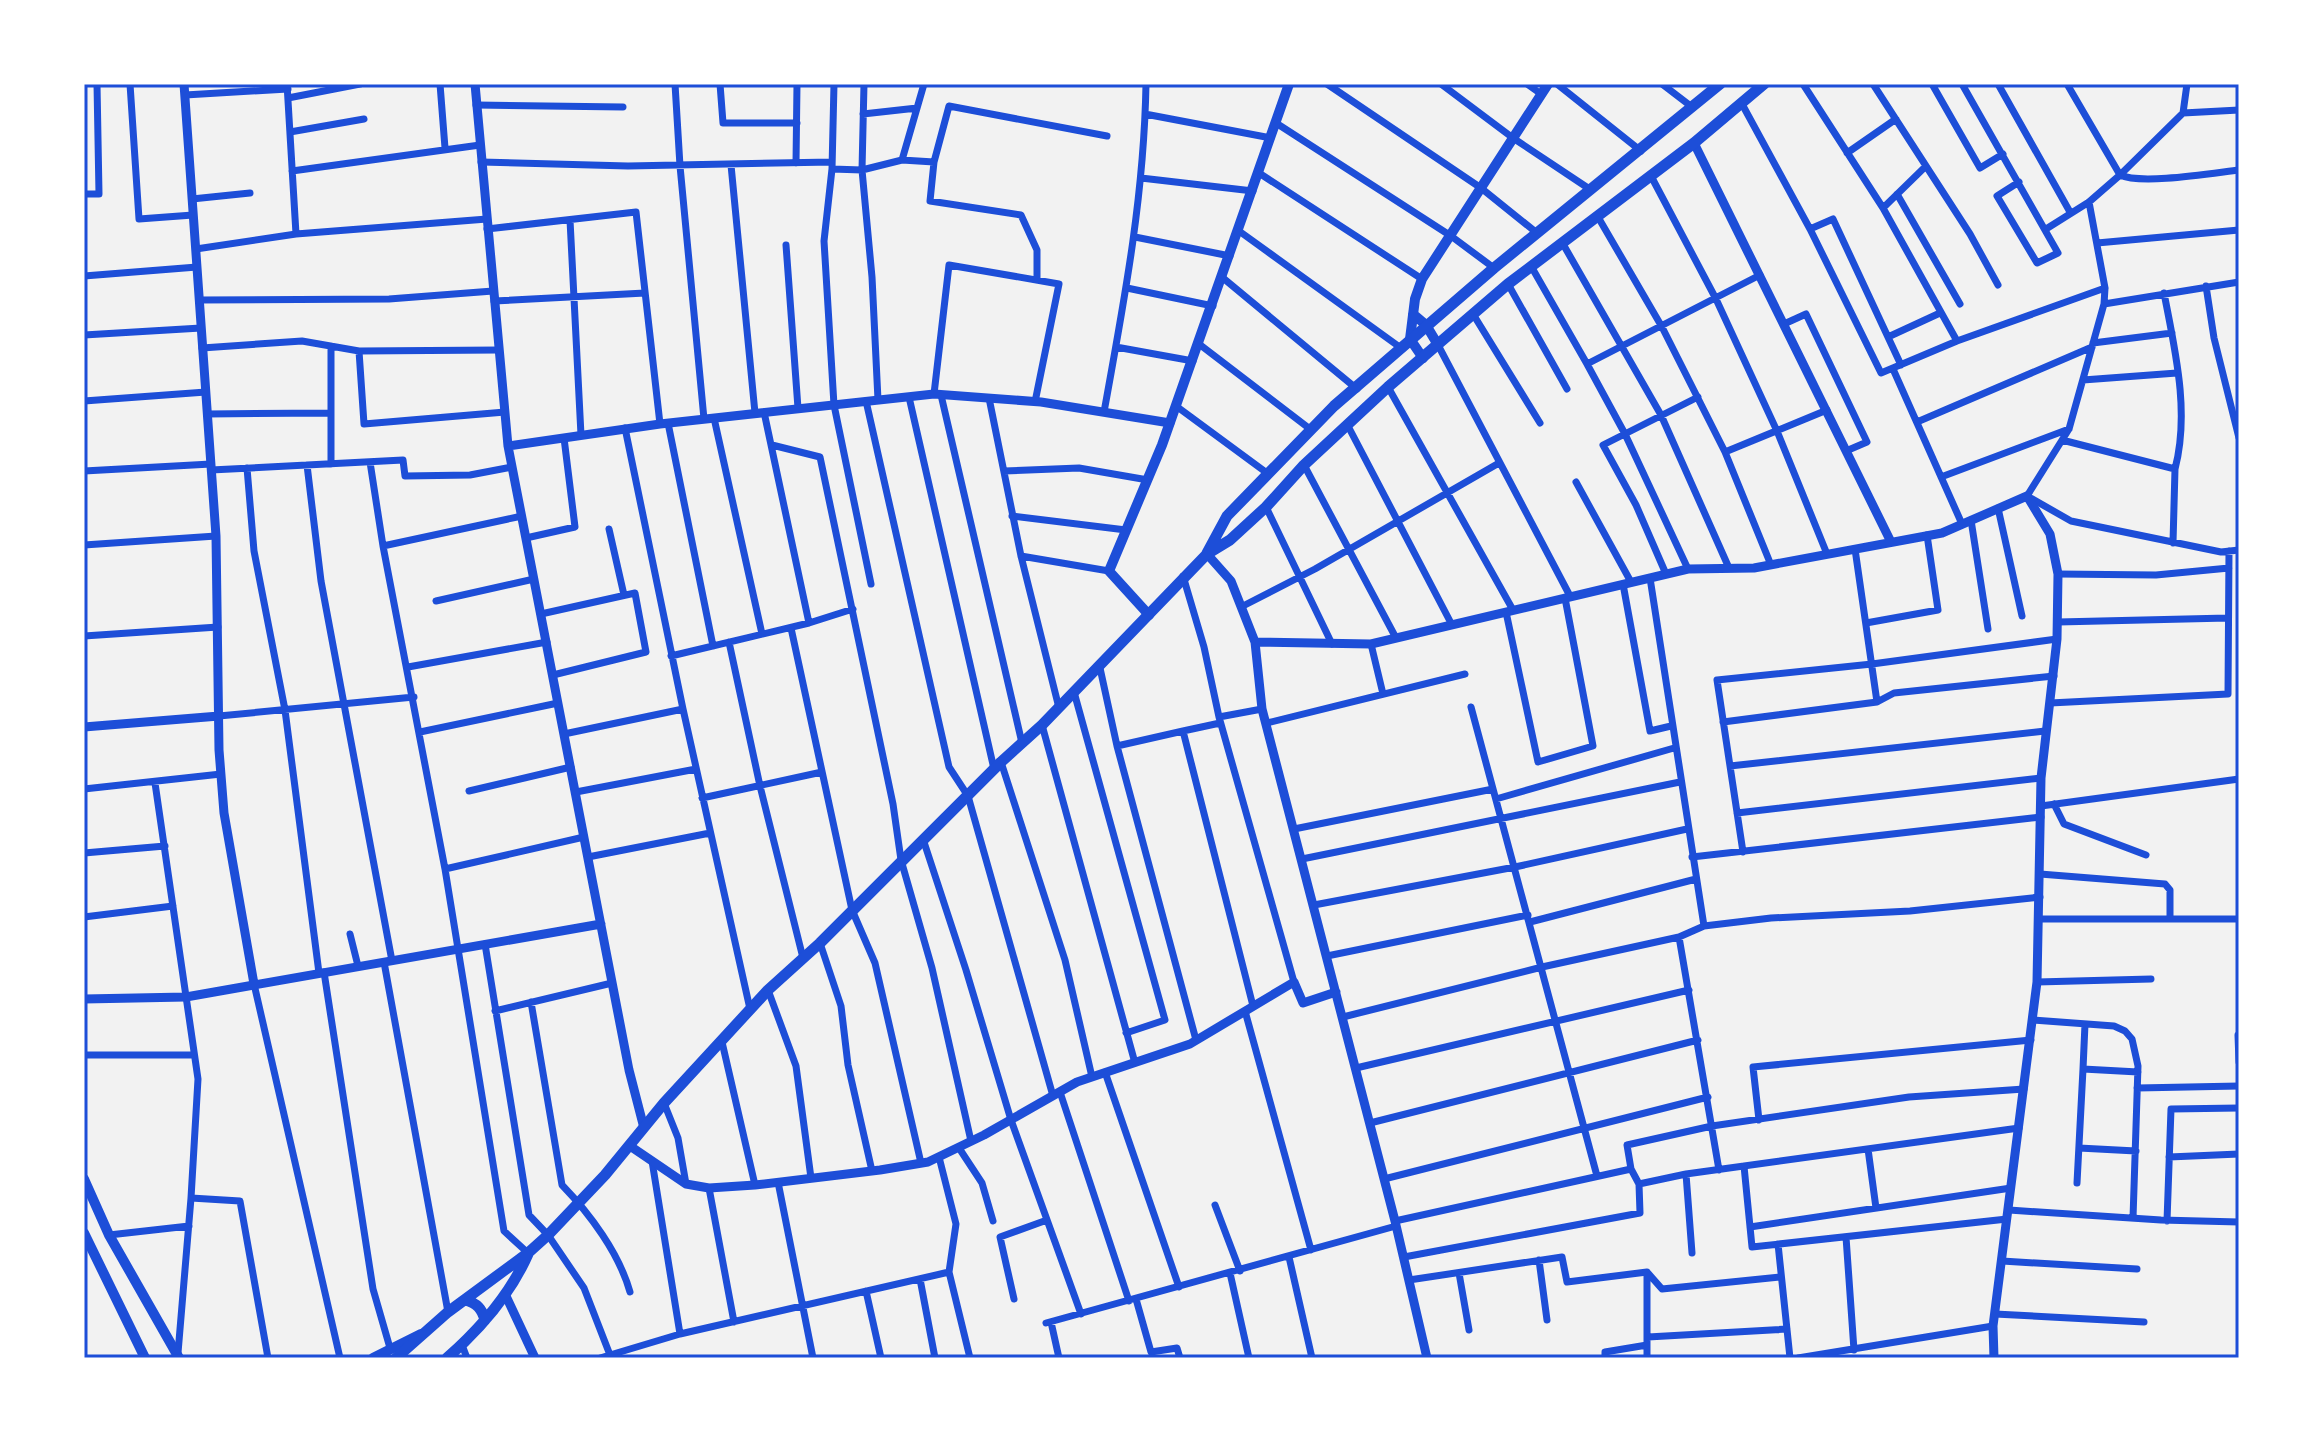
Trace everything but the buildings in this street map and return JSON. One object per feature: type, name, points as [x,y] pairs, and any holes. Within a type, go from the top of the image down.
[{"type":"main road","points":[[1149,615],[1109,571],[1148,480],[1193,361],[1289,84]]},
{"type":"main road","points":[[1423,358],[1410,339],[1415,299],[1422,279],[1548,84]]},
{"type":"main road","points":[[1207,554],[1227,516],[1310,429],[1426,325],[1720,84]]},
{"type":"main road","points":[[373,1358],[393,1353],[423,1333],[548,1235],[768,990],[820,943],[901,860],[1100,668],[1183,576],[1266,507],[1304,465],[1388,387],[1508,284],[1694,143],[1764,84]]},
{"type":"main road","points":[[1413,314],[1426,325],[1438,345]]},
{"type":"main road","points":[[84,1179],[109,1235],[176,1357]]},
{"type":"main road","points":[[84,1233],[145,1358]]},
{"type":"main road","points":[[447,1358],[485,1320],[518,1278],[528,1253]]},
{"type":"main road","points":[[465,1300],[474,1303],[485,1320]]},
{"type":"street","points":[[84,194],[99,194],[97,84]]},
{"type":"street","points":[[130,84],[139,219],[193,215]]},
{"type":"street","points":[[340,1358],[254,984],[224,813],[216,536],[185,90],[288,90],[360,84]]},
{"type":"street","points":[[440,84],[445,148]]},
{"type":"street","points":[[475,84],[508,446],[629,1070],[644,1128]]},
{"type":"street","points":[[675,84],[680,166],[709,418],[762,634]]},
{"type":"street","points":[[720,84],[723,123],[797,123]]},
{"type":"street","points":[[796,163],[797,84]]},
{"type":"street","points":[[834,84],[832,166],[824,241],[834,405],[871,584]]},
{"type":"street","points":[[864,84],[862,170],[872,277],[878,400]]},
{"type":"street","points":[[902,160],[924,84]]},
{"type":"street","points":[[1104,412],[1135,237],[1146,84]]},
{"type":"street","points":[[1327,84],[1481,188],[1537,233]]},
{"type":"street","points":[[1441,84],[1513,138],[1591,190]]},
{"type":"street","points":[[1527,84],[1541,94]]},
{"type":"street","points":[[1557,84],[1641,151]]},
{"type":"street","points":[[1662,84],[1692,107]]},
{"type":"street","points":[[1803,84],[1883,208],[1957,341]]},
{"type":"street","points":[[1873,84],[1970,234],[1998,285]]},
{"type":"street","points":[[1932,84],[1980,168],[2003,154]]},
{"type":"street","points":[[1962,84],[2003,154],[2046,229],[2058,253],[2037,263],[1997,196],[2019,182]]},
{"type":"street","points":[[1998,84],[2070,212]]},
{"type":"street","points":[[2067,84],[2120,175],[2130,179],[2151,179],[2239,170]]},
{"type":"street","points":[[2046,229],[2089,202],[2183,113],[2187,84]]},
{"type":"street","points":[[288,90],[296,234]]},
{"type":"street","points":[[1742,104],[1810,229],[1881,373],[1957,341],[2105,288]]},
{"type":"street","points":[[476,105],[623,107]]},
{"type":"street","points":[[1037,280],[1037,250],[1021,215],[930,201],[934,162],[949,106],[1107,136]]},
{"type":"street","points":[[863,114],[917,108]]},
{"type":"street","points":[[2183,113],[2239,110]]},
{"type":"street","points":[[1145,114],[1271,138]]},
{"type":"street","points":[[290,132],[364,119]]},
{"type":"street","points":[[1847,153],[1896,119]]},
{"type":"street","points":[[1276,123],[1451,236],[1494,268]]},
{"type":"street","points":[[1694,143],[1891,542]]},
{"type":"street","points":[[292,171],[480,145]]},
{"type":"street","points":[[481,162],[680,166],[796,163],[862,170],[902,160],[934,162]]},
{"type":"street","points":[[731,165],[759,413],[772,445],[809,623]]},
{"type":"street","points":[[1883,208],[1926,166]]},
{"type":"street","points":[[1259,173],[1422,279]]},
{"type":"street","points":[[1651,176],[1716,299],[1777,431],[1827,554]]},
{"type":"street","points":[[1141,178],[1253,191]]},
{"type":"street","points":[[192,199],[250,193]]},
{"type":"street","points":[[1897,194],[1960,304]]},
{"type":"street","points":[[1255,642],[1371,644],[1688,569],[1771,565],[1927,535],[1967,522],[2027,496],[2069,429],[2104,304],[2105,288],[2089,202]]},
{"type":"street","points":[[196,249],[296,234],[570,220],[636,212],[664,423],[713,646]]},
{"type":"street","points":[[1598,217],[1662,327],[1698,397],[1725,452],[1771,565]]},
{"type":"street","points":[[1810,229],[1833,219],[1888,337],[1917,422],[1941,477],[1967,522],[1988,629]]},
{"type":"street","points":[[570,220],[581,435]]},
{"type":"street","points":[[2097,243],[2239,230]]},
{"type":"street","points":[[1239,231],[1401,348]]},
{"type":"street","points":[[1135,237],[1230,256]]},
{"type":"street","points":[[1563,244],[1661,415],[1729,568]]},
{"type":"street","points":[[786,245],[798,408]]},
{"type":"street","points":[[1022,743],[937,394],[949,265],[1059,284],[1035,402]]},
{"type":"street","points":[[1531,266],[1625,434],[1688,569]]},
{"type":"street","points":[[84,276],[197,267]]},
{"type":"street","points":[[1587,364],[1760,275]]},
{"type":"street","points":[[1223,278],[1357,389]]},
{"type":"street","points":[[2104,304],[2239,282]]},
{"type":"street","points":[[1508,284],[1567,389]]},
{"type":"street","points":[[2206,286],[2214,338],[2239,438]]},
{"type":"street","points":[[1127,288],[1213,306]]},
{"type":"street","points":[[199,300],[574,297],[645,293]]},
{"type":"street","points":[[2164,293],[2177,373],[2181,444],[2175,469],[2173,543]]},
{"type":"street","points":[[1888,337],[1940,313]]},
{"type":"street","points":[[1473,314],[1540,423]]},
{"type":"street","points":[[1784,324],[1806,314],[1867,442],[1846,451]]},
{"type":"street","points":[[84,335],[201,328]]},
{"type":"street","points":[[1917,422],[2093,345],[2172,333]]},
{"type":"street","points":[[202,348],[302,341],[359,351],[499,350]]},
{"type":"street","points":[[1199,344],[1310,429]]},
{"type":"street","points":[[1388,387],[1448,492],[1509,611],[1538,762],[1593,746],[1567,597],[1438,345]]},
{"type":"street","points":[[331,346],[331,464]]},
{"type":"street","points":[[1116,347],[1193,361]]},
{"type":"street","points":[[359,351],[364,424],[505,412]]},
{"type":"street","points":[[2083,380],[2177,373]]},
{"type":"street","points":[[84,401],[206,392]]},
{"type":"street","points":[[508,446],[664,423],[937,394],[1035,402],[1170,423]]},
{"type":"street","points":[[909,397],[998,766],[1065,960],[1092,1077]]},
{"type":"street","points":[[1666,574],[1636,505],[1603,445],[1698,397]]},
{"type":"street","points":[[989,398],[1021,556],[1059,708]]},
{"type":"street","points":[[866,401],[949,767],[968,796],[1057,1094],[1151,1352],[1177,1348],[1180,1358]]},
{"type":"street","points":[[1176,406],[1267,473]]},
{"type":"street","points":[[1725,452],[1827,410]]},
{"type":"street","points":[[207,414],[331,413]]},
{"type":"street","points":[[1348,426],[1452,625]]},
{"type":"street","points":[[625,428],[671,656],[750,1009]]},
{"type":"street","points":[[1941,477],[2069,429]]},
{"type":"street","points":[[526,538],[575,527],[564,438]]},
{"type":"street","points":[[2062,440],[2175,469]]},
{"type":"street","points":[[772,445],[820,457],[893,804],[901,860],[932,968],[971,1141]]},
{"type":"street","points":[[84,471],[247,468],[403,460],[405,476],[470,475],[512,467]]},
{"type":"street","points":[[370,462],[383,546],[445,869],[504,1231],[528,1253]]},
{"type":"street","points":[[1241,607],[1499,463]]},
{"type":"street","points":[[307,465],[321,581],[448,1312]]},
{"type":"street","points":[[1304,465],[1396,638]]},
{"type":"street","points":[[247,468],[254,551],[285,710],[321,973],[373,1289],[393,1353]]},
{"type":"street","points":[[1004,471],[1079,468],[1148,480]]},
{"type":"street","points":[[1576,482],[1627,583],[1650,731],[1671,726]]},
{"type":"street","points":[[2027,496],[2071,521],[2221,552],[2239,550]]},
{"type":"street","points":[[1994,1358],[1993,1326],[2037,982],[2041,778],[2058,622],[2058,574],[2050,534],[2027,496]]},
{"type":"street","points":[[1266,507],[1332,644]]},
{"type":"street","points":[[1998,508],[2022,616]]},
{"type":"street","points":[[383,546],[522,516]]},
{"type":"street","points":[[1012,516],[1126,530]]},
{"type":"street","points":[[609,529],[624,595]]},
{"type":"street","points":[[1866,623],[1938,610],[1927,535]]},
{"type":"street","points":[[84,545],[216,536]]},
{"type":"street","points":[[1855,549],[1877,702]]},
{"type":"street","points":[[2050,703],[2228,694],[2229,551]]},
{"type":"street","points":[[1207,554],[1231,581],[1255,642],[1262,709],[1396,1224],[1427,1358]]},
{"type":"street","points":[[1021,556],[1109,571]]},
{"type":"street","points":[[2058,574],[2156,575],[2229,568]]},
{"type":"street","points":[[1183,576],[1294,982],[1303,1003],[1336,992]]},
{"type":"street","points":[[1650,578],[1704,926]]},
{"type":"street","points":[[436,601],[534,579]]},
{"type":"street","points":[[541,614],[635,593],[646,652],[553,675]]},
{"type":"street","points":[[671,656],[791,628],[853,609]]},
{"type":"street","points":[[2058,622],[2228,618]]},
{"type":"street","points":[[84,636],[218,627]]},
{"type":"street","points":[[791,628],[852,910],[875,963],[921,1163]]},
{"type":"street","points":[[1743,852],[1717,680],[1872,664],[2057,639]]},
{"type":"street","points":[[2228,641],[2239,641]]},
{"type":"street","points":[[408,667],[547,642]]},
{"type":"street","points":[[729,642],[760,786],[803,958]]},
{"type":"street","points":[[1371,644],[1383,694]]},
{"type":"street","points":[[1100,668],[1117,746],[1196,1040]]},
{"type":"street","points":[[1267,723],[1465,674]]},
{"type":"street","points":[[1723,722],[1877,702],[1894,693],[2054,676]]},
{"type":"street","points":[[1074,692],[1165,1020],[1126,1033]]},
{"type":"street","points":[[84,727],[414,697]]},
{"type":"street","points":[[420,732],[558,703]]},
{"type":"street","points":[[1471,707],[1597,1176]]},
{"type":"street","points":[[564,734],[683,709]]},
{"type":"street","points":[[1117,746],[1262,709]]},
{"type":"street","points":[[1042,725],[1135,1063]]},
{"type":"street","points":[[1183,731],[1249,1009],[1311,1250]]},
{"type":"street","points":[[1730,766],[2045,731]]},
{"type":"street","points":[[1496,799],[1674,748]]},
{"type":"street","points":[[469,791],[571,767]]},
{"type":"street","points":[[576,792],[696,769]]},
{"type":"street","points":[[702,798],[822,772]]},
{"type":"street","points":[[84,789],[221,774]]},
{"type":"street","points":[[1737,813],[2041,778]]},
{"type":"street","points":[[2041,806],[2239,779]]},
{"type":"street","points":[[1302,859],[1680,782]]},
{"type":"street","points":[[155,783],[198,1079],[189,1226],[176,1357]]},
{"type":"street","points":[[1294,829],[1493,789]]},
{"type":"street","points":[[2054,804],[2064,824],[2146,855]]},
{"type":"street","points":[[1692,857],[2041,817]]},
{"type":"street","points":[[1314,905],[1515,867],[1687,829]]},
{"type":"street","points":[[588,857],[710,833]]},
{"type":"street","points":[[445,869],[584,837]]},
{"type":"street","points":[[923,839],[1011,1120],[1081,1314]]},
{"type":"street","points":[[84,853],[165,846]]},
{"type":"street","points":[[2040,874],[2165,884],[2170,890],[2170,919]]},
{"type":"street","points":[[1327,956],[1529,918],[1696,879]]},
{"type":"street","points":[[1343,1017],[1542,967],[1679,937],[1704,926],[1771,918],[1910,911],[2040,897]]},
{"type":"street","points":[[84,917],[173,906]]},
{"type":"street","points":[[2038,919],[2239,919]]},
{"type":"street","points":[[84,999],[186,997],[601,924]]},
{"type":"street","points":[[350,934],[358,966]]},
{"type":"street","points":[[1679,937],[1719,1170]]},
{"type":"street","points":[[820,943],[841,1006],[848,1065],[872,1171]]},
{"type":"street","points":[[485,944],[529,1215],[548,1235],[584,1288],[610,1355]]},
{"type":"street","points":[[2037,982],[2151,979]]},
{"type":"street","points":[[630,1146],[686,1184],[709,1188],[755,1185],[921,1163],[959,1148],[1092,1077],[1196,1040],[1294,982]]},
{"type":"street","points":[[495,1011],[612,983]]},
{"type":"street","points":[[768,990],[796,1066],[811,1178]]},
{"type":"street","points":[[1356,1068],[1689,990]]},
{"type":"street","points":[[531,1002],[562,1185],[579,1203],[625,1272],[630,1292]]},
{"type":"street","points":[[2033,1020],[2114,1026],[2132,1039],[2138,1072],[2133,1218]]},
{"type":"street","points":[[2077,1183],[2085,1024]]},
{"type":"street","points":[[2238,1035],[2239,1062]]},
{"type":"street","points":[[1370,1123],[1698,1040]]},
{"type":"street","points":[[1759,1120],[1753,1067],[2031,1040]]},
{"type":"street","points":[[722,1042],[755,1185]]},
{"type":"street","points":[[84,1055],[194,1055]]},
{"type":"street","points":[[2083,1069],[2138,1072]]},
{"type":"street","points":[[1105,1072],[1179,1287]]},
{"type":"street","points":[[2137,1088],[2239,1086]]},
{"type":"street","points":[[1404,1257],[1640,1213],[1639,1184],[1631,1169],[1627,1145],[1712,1126],[1909,1097],[2024,1089]]},
{"type":"street","points":[[1384,1179],[1708,1097]]},
{"type":"street","points":[[664,1103],[678,1138],[686,1184]]},
{"type":"street","points":[[2167,1221],[2171,1109],[2239,1108]]},
{"type":"street","points":[[1639,1184],[1686,1174],[2019,1128]]},
{"type":"street","points":[[959,1148],[982,1183],[993,1221]]},
{"type":"street","points":[[2079,1148],[2136,1151]]},
{"type":"street","points":[[1868,1149],[1876,1208]]},
{"type":"street","points":[[2169,1157],[2239,1154]]},
{"type":"street","points":[[939,1157],[956,1224],[949,1272],[970,1358]]},
{"type":"street","points":[[652,1161],[680,1334]]},
{"type":"street","points":[[1744,1166],[1752,1247],[2008,1214],[2239,1222]]},
{"type":"street","points":[[1059,1358],[1048,1323],[1240,1271],[1396,1224],[1631,1169]]},
{"type":"street","points":[[1686,1174],[1692,1253]]},
{"type":"street","points":[[778,1182],[813,1358]]},
{"type":"street","points":[[709,1188],[734,1322]]},
{"type":"street","points":[[1750,1227],[2011,1188]]},
{"type":"street","points":[[191,1198],[240,1201],[268,1358]]},
{"type":"street","points":[[1215,1205],[1240,1271]]},
{"type":"street","points":[[1014,1299],[1000,1237],[1047,1220]]},
{"type":"street","points":[[109,1235],[189,1226]]},
{"type":"street","points":[[1846,1237],[1854,1350]]},
{"type":"street","points":[[1778,1244],[1790,1358]]},
{"type":"street","points":[[1289,1257],[1312,1358]]},
{"type":"street","points":[[1409,1280],[1562,1257],[1567,1282],[1647,1272]]},
{"type":"street","points":[[1539,1260],[1547,1320]]},
{"type":"street","points":[[2002,1261],[2137,1269]]},
{"type":"street","points":[[600,1358],[680,1334],[949,1272]]},
{"type":"street","points":[[1647,1272],[1662,1289],[1781,1277]]},
{"type":"street","points":[[1647,1272],[1647,1358]]},
{"type":"street","points":[[1230,1273],[1249,1358]]},
{"type":"street","points":[[1459,1273],[1469,1330]]},
{"type":"street","points":[[920,1279],[935,1358]]},
{"type":"street","points":[[866,1291],[881,1358]]},
{"type":"street","points":[[505,1294],[535,1358]]},
{"type":"street","points":[[1995,1314],[2144,1322]]},
{"type":"street","points":[[1798,1358],[1993,1326]]},
{"type":"street","points":[[1605,1358],[1605,1352],[1648,1341],[1787,1329]]},
{"type":"street","points":[[462,1345],[467,1358]]}]
